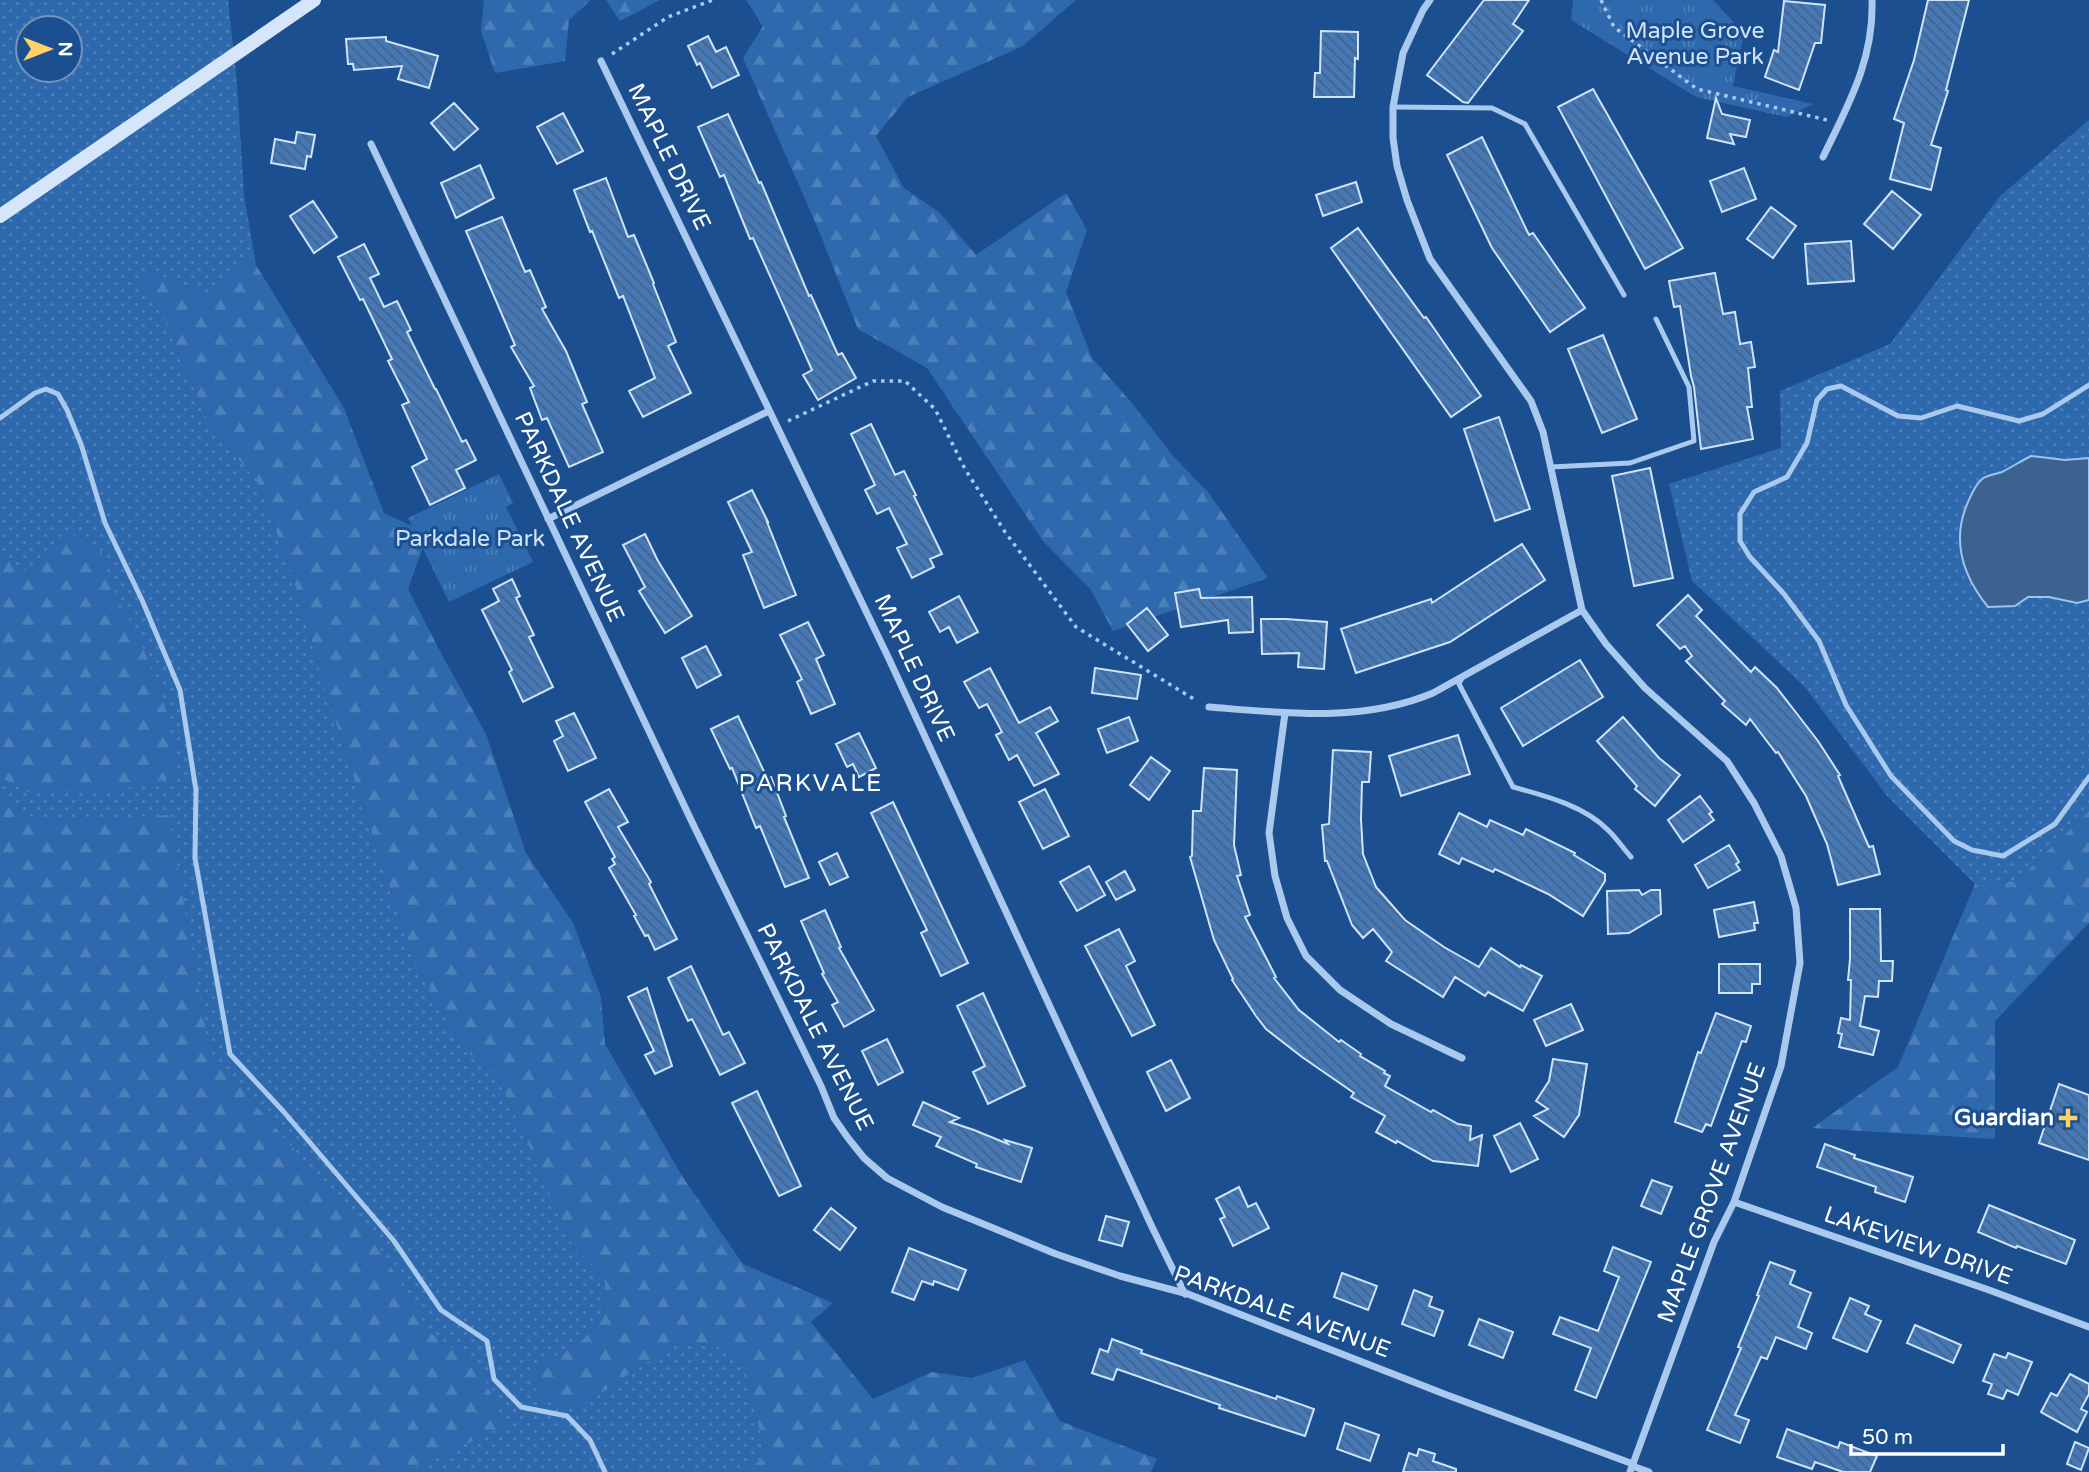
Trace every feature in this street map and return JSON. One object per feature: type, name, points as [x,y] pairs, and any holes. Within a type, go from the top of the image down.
[{"type":"main road","points":[[0,216],[314,0]]},
{"type":"street","name":"MAPLE GROVE AVENUE","points":[[1430,0],[1403,53],[1393,107],[1397,166],[1407,201],[1430,259],[1531,401],[1543,432],[1582,610],[1606,644],[1645,688],[1727,761],[1754,803],[1781,856],[1796,908],[1800,964],[1780,1066],[1734,1202],[1714,1242],[1631,1468]]},
{"type":"street","points":[[1823,157],[1859,83],[1869,43],[1872,0]]},
{"type":"street","name":"MAPLE DRIVE","points":[[601,61],[895,672],[1185,1294]]},
{"type":"street","name":"PARKDALE AVENUE","points":[[371,144],[830,1108],[864,1158],[887,1178],[942,1206],[1056,1255],[1185,1294],[1631,1468],[1648,1472]]},
{"type":"street","points":[[548,519],[769,411]]},
{"type":"street","points":[[1209,707],[1308,714],[1372,711],[1410,703],[1462,678],[1582,610]]},
{"type":"street","points":[[1285,713],[1269,833],[1275,876],[1287,918],[1306,956],[1340,990],[1391,1024],[1462,1058]]},
{"type":"street","name":"LAKEVIEW DRIVE","points":[[1734,1202],[2089,1327]]},
{"type":"lane","points":[[1393,107],[1492,108],[1525,124],[1624,295]]},
{"type":"lane","points":[[1551,467],[1630,463],[1694,441],[1689,387],[1656,319]]},
{"type":"lane","points":[[2089,385],[2043,414],[2020,421],[1957,406],[1921,418],[1898,416],[1841,386],[1827,390],[1817,400],[1807,443],[1787,477],[1754,492],[1741,514],[1741,541],[1750,557],[1784,594],[1819,641],[1846,705],[1892,776],[1954,841],[1972,850],[2003,856],[2055,824],[2089,777]]},
{"type":"lane","points":[[0,418],[35,393],[46,390],[58,394],[81,444],[105,523],[142,600],[180,690],[196,790],[195,858],[230,1054],[283,1111],[394,1241],[441,1310],[488,1341],[494,1379],[521,1407],[567,1416],[590,1440],[605,1472]]},
{"type":"lane","points":[[1462,678],[1459,684],[1513,787],[1543,795],[1580,810],[1608,829],[1630,857]]},
{"type":"path","points":[[601,61],[668,17],[713,0]]},
{"type":"path","points":[[1601,0],[1614,27],[1697,89],[1840,123]]},
{"type":"path","points":[[777,426],[873,380],[905,381],[935,409],[965,470],[1005,532],[1076,627],[1209,707]]},
{"type":"green space","points":[[0,0],[228,0],[237,82],[244,195],[256,265],[242,257],[212,298],[153,273],[137,283],[161,312],[212,430],[256,479],[289,565],[329,701],[410,950],[461,1047],[497,1077],[572,1245],[591,1263],[605,1283],[603,1317],[579,1344],[530,1370],[577,1409],[678,1341],[719,1347],[746,1373],[766,1457],[743,1472],[0,1472]]},
{"type":"green space","points":[[484,0],[591,0],[569,20],[565,61],[495,73],[481,31]]},
{"type":"green space","points":[[606,0],[660,0],[620,21]]},
{"type":"green space","points":[[746,0],[1076,0],[1023,46],[908,97],[876,136],[904,188],[939,212],[976,255],[1066,193],[1087,230],[1066,292],[1092,358],[1132,403],[1173,456],[1208,492],[1268,578],[1113,631],[1091,590],[1043,541],[927,368],[858,329],[816,224],[743,58],[763,26]]},
{"type":"green space","name":"Maple Grove Avenue Park","points":[[1573,0],[1713,0],[1744,33],[1733,86],[1813,104],[1787,117],[1696,97],[1571,20]]},
{"type":"green space","points":[[2089,120],[2089,811],[2016,881],[1975,884],[1888,797],[1804,686],[1692,581],[1669,484],[1781,448],[1780,391],[1890,344],[2000,196]]},
{"type":"green space","points":[[242,257],[256,265],[344,408],[384,513],[428,533],[408,589],[486,734],[526,853],[573,923],[601,997],[605,1044],[684,1179],[743,1264],[833,1303],[811,1322],[873,1399],[932,1372],[972,1378],[1025,1360],[1060,1421],[1157,1459],[1151,1472],[743,1472],[766,1457],[746,1374],[719,1347],[678,1341],[577,1409],[539,1398],[530,1370],[579,1344],[603,1317],[605,1283],[591,1263],[572,1245],[497,1077],[461,1047],[410,950],[329,701],[289,565],[256,479],[212,430],[161,312],[136,283],[153,273],[212,298]]},
{"type":"green space","name":"Parkdale Park","points":[[499,474],[513,503],[506,507],[533,562],[449,602],[408,518]]},
{"type":"green space","points":[[66,531],[101,551],[116,596],[138,635],[164,702],[179,776],[119,790],[28,792],[0,777],[0,556],[26,571]]},
{"type":"green space","points":[[0,798],[41,822],[169,815],[209,1050],[375,1240],[430,1333],[478,1364],[505,1426],[406,1472],[0,1472]]},
{"type":"green space","points":[[2089,811],[2089,923],[1995,1021],[1995,1139],[1812,1128],[1898,1067],[1975,884],[2016,881]]},
{"type":"shaded area","points":[[2031,456],[2065,460],[2089,458],[2089,600],[2077,603],[2049,597],[2028,597],[2015,606],[1988,607],[1972,583],[1962,557],[1960,530],[1963,516],[1972,493],[1982,479],[2002,472]]},
{"type":"building","points":[[1484,0],[1529,0],[1513,24],[1523,31],[1468,103],[1427,75]]},
{"type":"building","points":[[1928,0],[1969,0],[1946,90],[1948,91],[1931,145],[1941,148],[1931,190],[1890,179],[1904,123],[1894,119],[1914,60]]},
{"type":"building","points":[[1784,1],[1825,5],[1821,43],[1815,43],[1799,90],[1765,77],[1774,50],[1778,52]]},
{"type":"building","points":[[1321,31],[1358,32],[1354,97],[1314,97],[1315,73],[1320,73]]},
{"type":"building","points":[[708,36],[716,52],[726,47],[739,75],[712,88],[688,46]]},
{"type":"building","points":[[386,37],[386,41],[438,56],[429,88],[398,79],[402,66],[354,70],[353,64],[348,64],[346,39]]},
{"type":"building","points":[[1593,89],[1683,248],[1645,269],[1558,107]]},
{"type":"building","points":[[1716,98],[1722,114],[1750,120],[1746,137],[1730,134],[1734,144],[1707,138]]},
{"type":"building","points":[[454,103],[478,129],[454,150],[431,123]]},
{"type":"building","points":[[563,113],[583,151],[557,164],[537,127]]},
{"type":"building","points":[[728,114],[759,183],[761,182],[809,296],[811,295],[838,355],[842,353],[856,378],[818,400],[803,375],[812,370],[753,238],[750,239],[724,175],[720,177],[698,127]]},
{"type":"building","points":[[297,132],[315,135],[311,157],[307,156],[305,169],[271,163],[275,139],[295,143]]},
{"type":"building","points":[[1482,137],[1529,235],[1533,233],[1585,308],[1550,332],[1492,248],[1447,155]]},
{"type":"building","points":[[480,165],[494,198],[456,218],[441,183]]},
{"type":"building","points":[[1744,168],[1756,199],[1722,212],[1710,181]]},
{"type":"building","points":[[606,178],[628,237],[634,235],[654,283],[676,342],[668,346],[691,393],[643,417],[629,391],[655,378],[623,296],[619,298],[574,190]]},
{"type":"building","points":[[1356,182],[1362,202],[1323,216],[1316,195]]},
{"type":"building","points":[[1892,191],[1921,215],[1893,249],[1864,224]]},
{"type":"building","points":[[313,201],[337,237],[314,253],[290,216]]},
{"type":"building","points":[[1771,207],[1796,226],[1773,258],[1747,239]]},
{"type":"building","points":[[502,217],[525,272],[530,270],[546,307],[542,309],[566,351],[587,402],[582,404],[603,452],[569,467],[547,418],[542,420],[530,388],[534,386],[511,347],[515,345],[466,231]]},
{"type":"building","points":[[1358,228],[1424,318],[1426,317],[1481,396],[1451,417],[1331,248]]},
{"type":"building","points":[[1851,241],[1854,281],[1808,284],[1805,244]]},
{"type":"building","points":[[364,244],[379,274],[370,278],[384,307],[397,301],[411,330],[407,332],[435,389],[462,442],[466,440],[476,460],[456,470],[465,488],[430,505],[412,467],[427,459],[402,405],[409,402],[388,361],[392,359],[363,299],[360,300],[338,257]]},
{"type":"building","points":[[1715,273],[1723,314],[1735,312],[1740,344],[1751,342],[1755,367],[1748,368],[1752,407],[1747,407],[1753,439],[1701,449],[1680,306],[1674,307],[1669,281]]},
{"type":"building","points":[[1603,335],[1637,419],[1602,433],[1568,349]]},
{"type":"building","points":[[1499,417],[1530,509],[1495,521],[1464,429]]},
{"type":"building","points":[[871,424],[895,475],[904,471],[942,554],[930,559],[934,567],[912,578],[897,548],[907,544],[889,508],[877,514],[865,490],[875,485],[851,434]]},
{"type":"building","points":[[1650,468],[1673,578],[1634,586],[1612,476]]},
{"type":"building","points":[[752,490],[768,522],[796,595],[764,608],[743,555],[752,552],[728,502]]},
{"type":"building","points":[[645,534],[658,561],[692,616],[665,633],[639,591],[645,587],[623,545]]},
{"type":"building","points":[[1522,544],[1545,580],[1450,642],[1356,673],[1341,629],[1431,599],[1432,603]]},
{"type":"building","points":[[512,579],[520,596],[516,598],[534,635],[529,637],[553,687],[523,702],[509,672],[512,670],[482,610],[499,601],[493,589]]},
{"type":"building","points":[[1199,589],[1201,598],[1252,597],[1253,632],[1229,633],[1228,620],[1181,627],[1175,593]]},
{"type":"building","points":[[1688,595],[1702,610],[1696,616],[1751,672],[1755,667],[1777,688],[1818,741],[1840,775],[1838,776],[1869,847],[1873,846],[1880,874],[1838,885],[1827,844],[1806,796],[1778,752],[1776,753],[1750,719],[1746,725],[1722,704],[1725,701],[1686,661],[1692,656],[1685,646],[1680,649],[1657,625]]},
{"type":"building","points":[[959,596],[978,632],[957,643],[949,627],[940,632],[929,612]]},
{"type":"building","points":[[1147,608],[1168,635],[1148,651],[1127,624]]},
{"type":"building","points":[[1261,619],[1327,622],[1324,669],[1298,667],[1299,653],[1262,654]]},
{"type":"building","points":[[808,622],[824,655],[816,659],[835,704],[811,714],[797,682],[802,679],[780,635]]},
{"type":"building","points":[[706,646],[721,675],[697,688],[682,658]]},
{"type":"building","points":[[1580,660],[1603,697],[1523,746],[1501,708]]},
{"type":"building","points":[[990,668],[1019,723],[1050,707],[1058,721],[1036,733],[1059,774],[1034,786],[1017,755],[1009,760],[996,735],[1002,732],[987,704],[979,708],[964,682]]},
{"type":"building","points":[[1095,668],[1141,675],[1137,699],[1092,693]]},
{"type":"building","points":[[574,713],[596,758],[568,771],[554,741],[563,736],[556,721]]},
{"type":"building","points":[[738,716],[767,778],[771,777],[809,878],[785,887],[760,826],[756,828],[732,768],[730,769],[711,729]]},
{"type":"building","points":[[1129,717],[1138,741],[1107,753],[1098,729]]},
{"type":"building","points":[[1623,717],[1659,758],[1680,775],[1655,806],[1635,789],[1637,786],[1597,741]]},
{"type":"building","points":[[859,733],[876,768],[859,777],[853,764],[847,767],[836,744]]},
{"type":"building","points":[[1458,735],[1470,774],[1401,796],[1389,756]]},
{"type":"building","points":[[1333,750],[1371,752],[1369,782],[1362,782],[1361,819],[1363,854],[1376,887],[1405,920],[1479,967],[1491,948],[1520,967],[1521,965],[1542,976],[1523,1011],[1488,992],[1485,996],[1455,977],[1443,997],[1386,961],[1392,952],[1373,929],[1363,938],[1352,925],[1325,861],[1322,825],[1329,824]]},
{"type":"building","points":[[1151,757],[1170,771],[1149,800],[1130,785]]},
{"type":"building","points":[[1204,768],[1237,770],[1234,845],[1241,875],[1237,876],[1250,915],[1245,917],[1276,977],[1274,978],[1299,1010],[1339,1042],[1341,1040],[1361,1054],[1360,1056],[1385,1071],[1384,1073],[1390,1076],[1385,1086],[1431,1112],[1433,1110],[1458,1124],[1471,1126],[1470,1140],[1482,1135],[1478,1166],[1433,1161],[1376,1132],[1385,1116],[1351,1097],[1354,1093],[1266,1029],[1256,1016],[1232,980],[1214,940],[1190,857],[1193,811],[1201,811]]},
{"type":"building","points":[[609,789],[628,822],[618,827],[651,882],[649,884],[677,939],[655,950],[609,868],[615,864],[612,859],[615,857],[585,802]]},
{"type":"building","points":[[1045,789],[1069,836],[1043,849],[1019,802]]},
{"type":"building","points":[[1700,796],[1712,812],[1709,814],[1714,820],[1683,842],[1668,820]]},
{"type":"building","points":[[893,802],[968,963],[941,976],[921,933],[927,930],[871,813]]},
{"type":"building","points":[[1459,813],[1487,827],[1490,820],[1523,835],[1526,829],[1575,853],[1574,855],[1605,874],[1605,881],[1583,916],[1548,894],[1495,869],[1493,872],[1462,858],[1459,864],[1439,854]]},
{"type":"building","points":[[1729,845],[1739,862],[1736,864],[1740,870],[1708,888],[1695,865]]},
{"type":"building","points":[[837,853],[848,877],[830,885],[819,862]]},
{"type":"building","points":[[1089,866],[1105,895],[1077,911],[1060,882]]},
{"type":"building","points":[[1125,871],[1135,890],[1116,900],[1106,882]]},
{"type":"building","points":[[1639,890],[1642,895],[1651,890],[1660,890],[1661,914],[1629,933],[1608,934],[1607,891]]},
{"type":"building","points":[[1754,902],[1758,923],[1754,923],[1755,930],[1719,937],[1714,910]]},
{"type":"building","points":[[1850,909],[1880,909],[1881,961],[1893,961],[1892,981],[1879,981],[1878,997],[1865,996],[1860,1026],[1879,1031],[1873,1055],[1839,1047],[1841,1018],[1850,1020]]},
{"type":"building","points":[[825,910],[841,947],[839,948],[874,1010],[844,1027],[832,1005],[838,1002],[822,974],[824,973],[801,921]]},
{"type":"building","points":[[1119,929],[1135,961],[1126,966],[1155,1025],[1132,1036],[1085,946]]},
{"type":"building","points":[[1719,964],[1760,964],[1760,984],[1752,984],[1752,993],[1719,993]]},
{"type":"building","points":[[691,966],[723,1035],[729,1032],[745,1063],[720,1075],[692,1019],[688,1021],[668,978]]},
{"type":"building","points":[[647,988],[672,1066],[655,1074],[645,1055],[654,1051],[628,997]]},
{"type":"building","points":[[983,993],[1025,1086],[988,1104],[973,1072],[985,1066],[957,1006]]},
{"type":"building","points":[[1571,1004],[1583,1030],[1546,1046],[1534,1020]]},
{"type":"building","points":[[1716,1013],[1751,1026],[1746,1042],[1742,1041],[1711,1126],[1706,1124],[1702,1132],[1675,1122],[1698,1052],[1701,1053]]},
{"type":"building","points":[[887,1039],[903,1072],[878,1085],[862,1051]]},
{"type":"building","points":[[1553,1059],[1587,1064],[1579,1115],[1564,1137],[1534,1116],[1548,1109],[1536,1101],[1549,1081]]},
{"type":"building","points":[[1171,1060],[1190,1098],[1166,1111],[1147,1072]]},
{"type":"building","name":"Guardian","points":[[2059,1084],[2089,1095],[2089,1160],[2039,1143]]},
{"type":"building","points":[[757,1091],[801,1186],[779,1196],[732,1103]]},
{"type":"building","points":[[923,1102],[959,1118],[950,1122],[1008,1144],[1005,1140],[1032,1148],[1021,1182],[976,1167],[977,1164],[936,1146],[941,1137],[913,1125]]},
{"type":"building","points":[[1520,1123],[1538,1159],[1511,1172],[1494,1136]]},
{"type":"building","points":[[1825,1144],[1855,1155],[1854,1158],[1913,1177],[1905,1202],[1875,1192],[1876,1187],[1817,1167]]},
{"type":"building","points":[[1652,1180],[1672,1187],[1661,1214],[1641,1206]]},
{"type":"building","points":[[1239,1187],[1248,1207],[1256,1203],[1269,1228],[1233,1246],[1220,1219],[1225,1217],[1216,1199]]},
{"type":"building","points":[[1989,1205],[2075,1240],[2066,1264],[1978,1232]]},
{"type":"building","points":[[831,1208],[856,1228],[840,1250],[814,1230]]},
{"type":"building","points":[[1106,1216],[1129,1222],[1122,1246],[1099,1240]]},
{"type":"building","points":[[1613,1247],[1651,1262],[1596,1398],[1575,1390],[1591,1348],[1553,1334],[1560,1317],[1598,1331],[1619,1277],[1604,1271]]},
{"type":"building","points":[[909,1248],[966,1270],[958,1290],[934,1281],[933,1285],[922,1281],[914,1300],[892,1292]]},
{"type":"building","points":[[1770,1262],[1795,1271],[1790,1284],[1811,1293],[1798,1327],[1812,1333],[1806,1349],[1776,1337],[1767,1359],[1761,1357],[1735,1415],[1749,1420],[1740,1443],[1707,1430],[1741,1348],[1738,1347]]},
{"type":"building","points":[[1342,1273],[1377,1286],[1368,1310],[1334,1297]]},
{"type":"building","points":[[1414,1290],[1432,1297],[1429,1306],[1443,1311],[1434,1336],[1402,1324]]},
{"type":"building","points":[[1850,1298],[1869,1306],[1865,1314],[1881,1321],[1867,1352],[1833,1338]]},
{"type":"building","points":[[1479,1319],[1513,1332],[1503,1358],[1469,1345]]},
{"type":"building","points":[[1915,1325],[1961,1345],[1953,1363],[1907,1343]]},
{"type":"building","points":[[1112,1339],[1142,1350],[1141,1353],[1276,1399],[1277,1396],[1314,1409],[1305,1436],[1219,1408],[1220,1405],[1117,1369],[1113,1380],[1092,1373],[1100,1349],[1108,1352]]},
{"type":"building","points":[[2008,1353],[2032,1362],[2018,1395],[2007,1390],[2003,1399],[1988,1394],[1992,1384],[1983,1381],[1994,1354],[2006,1358]]},
{"type":"building","points":[[2070,1374],[2089,1384],[2089,1394],[2081,1409],[2087,1412],[2077,1432],[2041,1412],[2051,1393],[2057,1396]]},
{"type":"building","points":[[1345,1423],[1379,1435],[1370,1461],[1337,1449]]},
{"type":"building","points":[[1787,1429],[1838,1448],[1840,1442],[1877,1456],[1870,1472],[1843,1472],[1815,1462],[1812,1469],[1777,1457]]},
{"type":"building","points":[[2075,1442],[2089,1448],[2081,1470],[2067,1464]]},
{"type":"building","points":[[1419,1449],[1435,1454],[1433,1461],[1456,1469],[1456,1472],[1403,1472],[1409,1453],[1417,1456]]},
{"type":"place","name":"Guardian","points":[[2068,1118]]},
{"type":"district","name":"PARKVALE","points":[[811,783]]}]
